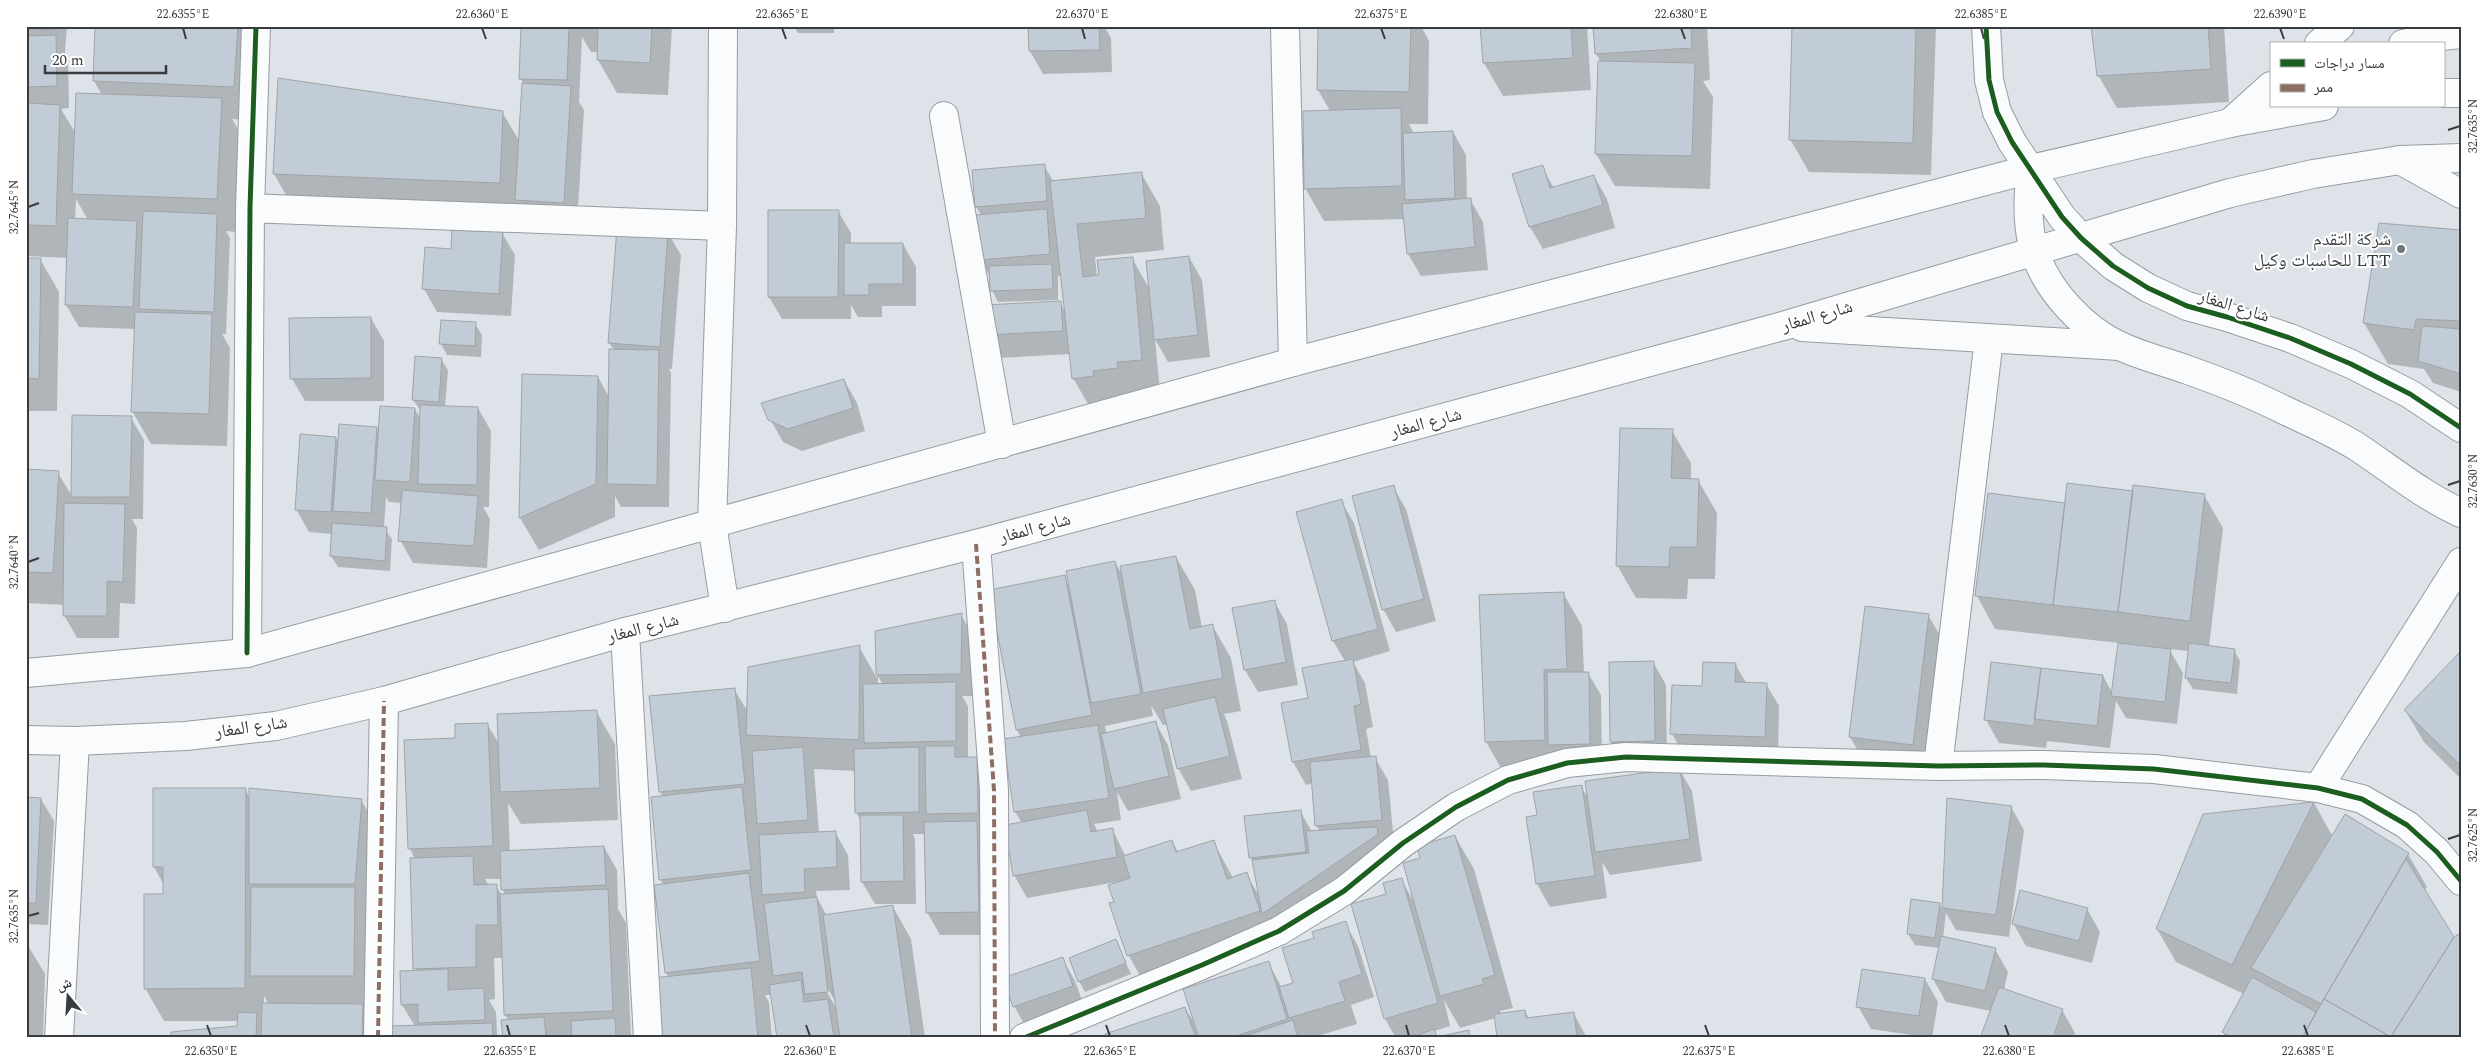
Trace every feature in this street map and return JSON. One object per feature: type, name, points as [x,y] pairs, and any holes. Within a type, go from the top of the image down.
[{"type":"street","points":[[247,653],[250,208],[256,26]]},
{"type":"street","points":[[723,26],[722,226],[712,524],[725,608]]},
{"type":"street","points":[[1285,26],[1293,362]]},
{"type":"street","name":"شارع المغار","points":[[1986,26],[1988,80],[1997,112],[2012,142],[2062,217],[2081,238],[2112,266],[2148,288],[2186,306],[2227,316],[2290,338],[2351,364],[2410,394],[2461,428]]},
{"type":"street","points":[[2322,42],[2340,26]]},
{"type":"street","points":[[2412,42],[2461,34]]},
{"type":"street","points":[[2230,123],[2270,87]]},
{"type":"street","points":[[2444,93],[2461,92]]},
{"type":"street","points":[[26,673],[247,653],[1293,362],[2031,169],[2303,108]]},
{"type":"street","points":[[944,116],[1002,444]]},
{"type":"street","points":[[2081,238],[2230,193],[2314,174],[2400,160],[2461,158]]},
{"type":"street","points":[[2400,160],[2461,194]]},
{"type":"street","points":[[2031,169],[2028,225],[2033,253],[2044,276],[2061,299],[2088,328],[2120,346],[2202,374],[2280,408],[2357,447],[2418,489],[2461,513]]},
{"type":"street","points":[[250,208],[722,226]]},
{"type":"street","name":"شارع المغار","points":[[26,740],[74,741],[186,736],[276,726],[384,701],[625,632],[976,544],[1783,326],[2081,238]]},
{"type":"street","points":[[1783,326],[2120,346]]},
{"type":"street","points":[[1938,766],[1989,339]]},
{"type":"street","points":[[976,544],[994,790],[995,1038]]},
{"type":"street","points":[[2318,788],[2461,562]]},
{"type":"street","points":[[625,632],[648,1038]]},
{"type":"street","points":[[378,1038],[384,701]]},
{"type":"street","points":[[59,1038],[74,741]]},
{"type":"street","points":[[1024,1038],[1202,965],[1279,931],[1344,891],[1404,843],[1456,807],[1508,780],[1567,763],[1626,757],[1938,766],[2154,769],[2318,788],[2362,799],[2407,825],[2437,852],[2461,881]]},
{"type":"building","points":[[26,26],[54,26],[54,30],[26,28]]},
{"type":"building","points":[[95,26],[238,26],[234,87],[93,81]]},
{"type":"building","points":[[521,26],[569,26],[567,80],[519,79]]},
{"type":"building","points":[[598,26],[652,26],[650,63],[597,60]]},
{"type":"building","points":[[1028,26],[1099,26],[1100,50],[1029,51]]},
{"type":"building","points":[[1318,26],[1411,26],[1409,92],[1317,90]]},
{"type":"building","points":[[1480,26],[1571,26],[1573,58],[1483,63]]},
{"type":"building","points":[[1593,26],[1691,26],[1692,48],[1595,54]]},
{"type":"building","points":[[1792,26],[1916,26],[1913,143],[1789,140]]},
{"type":"building","points":[[2091,26],[2208,26],[2211,69],[2097,76]]},
{"type":"building","points":[[56,35],[57,86],[26,87],[26,36]]},
{"type":"building","points":[[1598,61],[1695,63],[1692,156],[1595,154]]},
{"type":"building","points":[[278,78],[503,111],[500,183],[273,174]]},
{"type":"building","points":[[522,83],[571,86],[564,203],[515,200]]},
{"type":"building","points":[[76,93],[222,98],[217,199],[72,194]]},
{"type":"building","points":[[26,103],[60,105],[56,226],[26,225]]},
{"type":"building","points":[[1401,108],[1402,186],[1304,189],[1303,111]]},
{"type":"building","points":[[1453,131],[1455,198],[1405,200],[1403,133]]},
{"type":"building","points":[[1045,164],[1047,201],[975,207],[972,170]]},
{"type":"building","points":[[1543,165],[1550,188],[1594,175],[1603,205],[1529,227],[1512,174]]},
{"type":"building","points":[[1142,172],[1146,218],[1077,224],[1083,277],[1099,275],[1097,260],[1133,257],[1142,360],[1117,362],[1118,368],[1093,371],[1094,376],[1072,379],[1050,181]]},
{"type":"building","points":[[1471,198],[1475,247],[1407,254],[1402,204]]},
{"type":"building","points":[[1047,209],[1050,254],[979,260],[975,215]]},
{"type":"building","points":[[768,210],[839,210],[838,297],[768,297]]},
{"type":"building","points":[[143,211],[217,214],[214,312],[139,309]]},
{"type":"building","points":[[68,218],[137,221],[133,307],[65,305]]},
{"type":"building","points":[[2379,223],[2461,230],[2461,321],[2416,319],[2414,330],[2363,323]]},
{"type":"building","points":[[617,228],[668,231],[660,347],[608,343]]},
{"type":"building","points":[[452,229],[503,231],[499,294],[422,289],[425,247],[451,249]]},
{"type":"building","points":[[844,243],[903,243],[903,284],[869,284],[869,295],[844,295]]},
{"type":"building","points":[[1189,256],[1198,335],[1154,340],[1146,261]]},
{"type":"building","points":[[26,258],[41,258],[39,379],[26,378]]},
{"type":"building","points":[[1052,264],[1053,289],[990,291],[989,266]]},
{"type":"building","points":[[1061,301],[1063,331],[986,335],[985,305]]},
{"type":"building","points":[[135,312],[212,314],[209,414],[131,412]]},
{"type":"building","points":[[371,317],[371,378],[290,379],[289,318]]},
{"type":"building","points":[[441,320],[476,322],[475,346],[439,344]]},
{"type":"building","points":[[2422,326],[2461,329],[2461,374],[2418,361]]},
{"type":"building","points":[[609,349],[659,350],[657,485],[607,484]]},
{"type":"building","points":[[415,356],[442,358],[439,402],[412,400]]},
{"type":"building","points":[[522,374],[598,376],[596,484],[519,518]]},
{"type":"building","points":[[844,379],[853,408],[788,429],[768,420],[761,403]]},
{"type":"building","points":[[420,405],[478,407],[477,485],[418,484]]},
{"type":"building","points":[[380,406],[415,408],[410,482],[375,480]]},
{"type":"building","points":[[72,415],[132,416],[130,497],[71,497]]},
{"type":"building","points":[[339,424],[377,427],[371,513],[333,511]]},
{"type":"building","points":[[1620,428],[1673,429],[1671,478],[1699,479],[1697,547],[1670,547],[1669,567],[1616,566]]},
{"type":"building","points":[[300,434],[336,437],[331,512],[295,510]]},
{"type":"building","points":[[26,469],[59,471],[53,573],[26,572]]},
{"type":"building","points":[[2067,483],[2133,491],[2118,612],[2053,605]]},
{"type":"building","points":[[1394,485],[1424,599],[1382,610],[1352,496]]},
{"type":"building","points":[[2133,485],[2205,494],[2190,621],[2118,612]]},
{"type":"building","points":[[402,490],[478,496],[474,546],[398,541]]},
{"type":"building","points":[[1988,493],[2065,503],[2053,605],[1975,596]]},
{"type":"building","points":[[1342,499],[1378,629],[1332,641],[1296,512]]},
{"type":"building","points":[[64,503],[125,504],[123,582],[107,581],[107,616],[63,616]]},
{"type":"building","points":[[332,523],[387,527],[385,561],[330,556]]},
{"type":"building","points":[[1176,556],[1190,629],[1213,624],[1223,678],[1143,693],[1120,566]]},
{"type":"building","points":[[1115,561],[1141,694],[1091,703],[1066,571]]},
{"type":"building","points":[[1065,575],[1092,715],[1016,730],[989,590]]},
{"type":"building","points":[[1564,592],[1567,669],[1544,670],[1545,740],[1485,742],[1479,595]]},
{"type":"building","points":[[1275,600],[1286,662],[1244,670],[1232,608]]},
{"type":"building","points":[[1865,606],[1929,614],[1913,745],[1849,737]]},
{"type":"building","points":[[962,613],[961,674],[876,675],[875,631]]},
{"type":"building","points":[[2118,643],[2171,649],[2165,702],[2111,696]]},
{"type":"building","points":[[2189,643],[2235,649],[2231,683],[2185,678]]},
{"type":"building","points":[[860,645],[859,740],[746,735],[748,667]]},
{"type":"building","points":[[2461,651],[2461,766],[2404,710]]},
{"type":"building","points":[[1353,659],[1361,704],[1354,706],[1361,750],[1292,762],[1281,703],[1308,698],[1302,668]]},
{"type":"building","points":[[1654,661],[1655,741],[1610,742],[1609,662]]},
{"type":"building","points":[[1703,662],[1736,663],[1735,682],[1767,683],[1765,737],[1670,734],[1672,685],[1702,686]]},
{"type":"building","points":[[1991,662],[2041,668],[2034,726],[1984,720]]},
{"type":"building","points":[[2041,668],[2103,675],[2097,726],[2034,719]]},
{"type":"building","points":[[1547,672],[1589,672],[1590,744],[1548,745]]},
{"type":"building","points":[[956,682],[956,741],[864,743],[863,684]]},
{"type":"building","points":[[735,688],[745,784],[659,792],[649,696]]},
{"type":"building","points":[[1215,697],[1230,756],[1177,769],[1163,709]]},
{"type":"building","points":[[597,710],[600,788],[500,792],[497,714]]},
{"type":"building","points":[[1156,721],[1169,776],[1114,789],[1101,734]]},
{"type":"building","points":[[488,723],[493,846],[408,849],[404,740],[455,738],[455,724]]},
{"type":"building","points":[[1098,725],[1109,798],[1014,812],[1003,739]]},
{"type":"building","points":[[925,746],[955,746],[955,757],[977,757],[978,813],[926,814]]},
{"type":"building","points":[[803,747],[808,820],[757,824],[752,751]]},
{"type":"building","points":[[919,747],[919,812],[855,813],[854,749]]},
{"type":"building","points":[[1376,756],[1382,820],[1315,826],[1310,762]]},
{"type":"building","points":[[1680,768],[1690,839],[1595,852],[1585,781]]},
{"type":"building","points":[[1582,785],[1595,876],[1536,884],[1526,817],[1537,815],[1533,792]]},
{"type":"building","points":[[742,787],[751,870],[659,880],[651,797]]},
{"type":"building","points":[[153,788],[246,788],[245,988],[144,989],[144,894],[163,894],[163,867],[153,867]]},
{"type":"building","points":[[249,788],[362,799],[355,884],[249,884]]},
{"type":"building","points":[[26,797],[41,798],[36,903],[26,903]]},
{"type":"building","points":[[1947,798],[2012,806],[1996,915],[1942,908]]},
{"type":"building","points":[[2314,802],[2232,965],[2156,929],[2203,814]]},
{"type":"building","points":[[1087,810],[1091,832],[1113,828],[1117,857],[1013,876],[1005,825]]},
{"type":"building","points":[[1301,810],[1306,852],[1249,858],[1244,816]]},
{"type":"building","points":[[2345,814],[2409,853],[2321,1004],[2251,968]]},
{"type":"building","points":[[860,815],[903,815],[904,881],[861,882]]},
{"type":"building","points":[[977,821],[979,912],[926,913],[924,822]]},
{"type":"building","points":[[1377,827],[1378,834],[1262,914],[1252,860],[1309,853],[1306,831]]},
{"type":"building","points":[[836,831],[837,867],[804,869],[805,892],[762,895],[759,835]]},
{"type":"building","points":[[1455,835],[1495,975],[1482,979],[1484,984],[1440,996],[1403,863],[1420,858],[1417,846]]},
{"type":"building","points":[[1172,840],[1176,852],[1214,840],[1227,879],[1247,872],[1260,911],[1127,956],[1109,903],[1114,902],[1108,885],[1130,878],[1123,856]]},
{"type":"building","points":[[604,846],[606,885],[501,890],[500,851]]},
{"type":"building","points":[[473,856],[474,885],[497,884],[498,925],[476,925],[476,967],[413,969],[410,858]]},
{"type":"building","points":[[2406,859],[2454,937],[2391,1037],[2324,999]]},
{"type":"building","points":[[749,873],[760,961],[665,973],[654,885]]},
{"type":"building","points":[[1402,878],[1438,1003],[1384,1019],[1351,904],[1386,894],[1383,883]]},
{"type":"building","points":[[251,887],[355,887],[354,976],[250,976]]},
{"type":"building","points":[[608,889],[613,1011],[504,1015],[500,894]]},
{"type":"building","points":[[2020,890],[2088,908],[2079,941],[2012,924]]},
{"type":"building","points":[[817,897],[828,992],[805,994],[802,972],[773,976],[764,903]]},
{"type":"building","points":[[1911,899],[1940,903],[1935,938],[1907,934]]},
{"type":"building","points":[[893,905],[912,1038],[840,1038],[823,915]]},
{"type":"building","points":[[1346,921],[1362,974],[1339,982],[1345,1001],[1289,1018],[1279,987],[1293,983],[1282,948],[1314,938],[1312,932]]},
{"type":"building","points":[[2461,933],[2461,1038],[2390,1038],[2454,937]]},
{"type":"building","points":[[1941,936],[1996,948],[1985,991],[1932,979]]},
{"type":"building","points":[[1116,939],[1126,963],[1078,982],[1069,958]]},
{"type":"building","points":[[1063,957],[1073,986],[1013,1007],[1003,978]]},
{"type":"building","points":[[1269,961],[1287,1019],[1230,1038],[1199,1038],[1183,989]]},
{"type":"building","points":[[751,968],[758,1038],[658,1038],[652,978]]},
{"type":"building","points":[[448,969],[448,990],[484,988],[485,1020],[418,1023],[418,1004],[401,1005],[400,971]]},
{"type":"building","points":[[1862,969],[1925,978],[1919,1016],[1856,1007]]},
{"type":"building","points":[[2252,977],[2316,1012],[2302,1038],[2233,1038],[2222,1032]]},
{"type":"building","points":[[801,980],[804,1002],[828,999],[834,1038],[777,1038],[769,985]]},
{"type":"building","points":[[1999,987],[2063,1009],[2053,1038],[1980,1038]]},
{"type":"building","points":[[2324,999],[2391,1037],[2302,1038]]},
{"type":"building","points":[[262,1003],[363,1004],[362,1038],[261,1038]]},
{"type":"building","points":[[1185,1007],[1196,1038],[1106,1038],[1105,1034]]},
{"type":"building","points":[[1525,1010],[1526,1018],[1574,1012],[1577,1038],[1497,1038],[1494,1014]]},
{"type":"building","points":[[238,1012],[257,1013],[256,1038],[171,1038],[171,1032],[237,1026]]},
{"type":"building","points":[[544,1017],[546,1037],[503,1038],[501,1020]]},
{"type":"building","points":[[615,1018],[616,1038],[572,1038],[571,1021]]},
{"type":"building","points":[[1293,1020],[1298,1038],[1239,1038]]},
{"type":"building","points":[[492,1023],[493,1038],[389,1038],[389,1026]]},
{"type":"building","points":[[1434,1029],[1437,1037],[1469,1030],[1470,1038],[1411,1038]]},
{"type":"marked path","points":[[976,544],[994,790],[995,1038]]},
{"type":"marked path","points":[[378,1038],[384,701]]},
{"type":"cycle path","points":[[247,653],[250,208],[256,26]]},
{"type":"cycle path","points":[[1986,26],[1989,80],[1997,112],[2012,142],[2062,217],[2081,238],[2113,266],[2148,288],[2187,306],[2290,338],[2351,364],[2410,394],[2461,428]]},
{"type":"cycle path","points":[[1024,1038],[1202,965],[1279,931],[1344,891],[1403,843],[1456,807],[1508,780],[1567,763],[1626,757],[1938,766],[2044,765],[2154,769],[2318,788],[2362,799],[2407,825],[2437,852],[2461,881]]},
{"type":"place","name":"شركة التقدم للحاسبات وكيل LTT","points":[[2401,249]]}]
